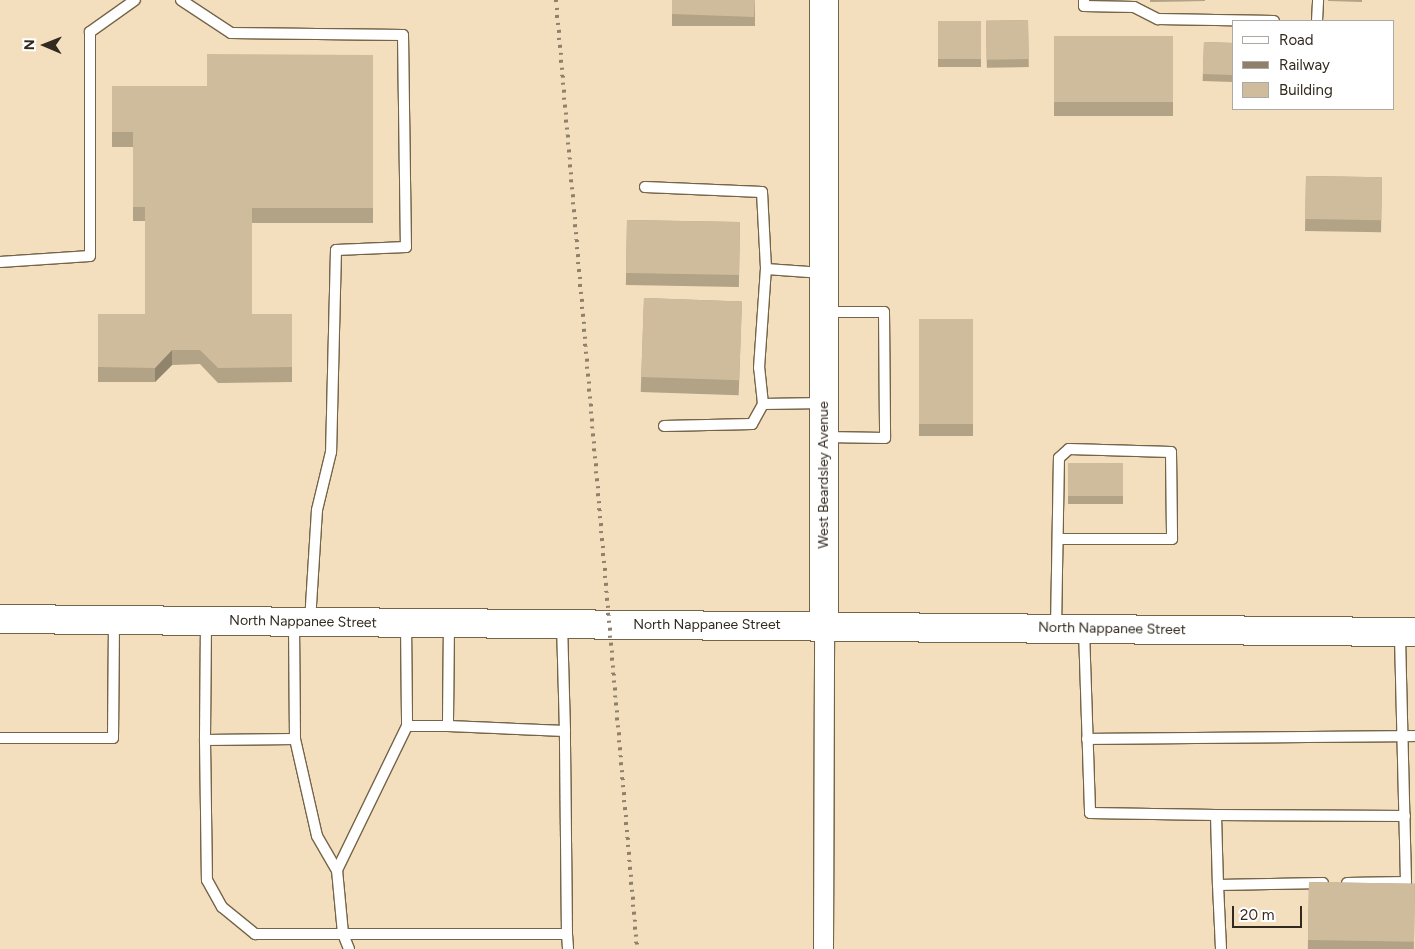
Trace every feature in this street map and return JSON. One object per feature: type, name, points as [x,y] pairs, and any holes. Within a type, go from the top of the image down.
[{"type":"main road","name":"West Beardsley Avenue","points":[[824,0],[824,626]]},
{"type":"main road","name":"North Nappanee Street","points":[[0,619],[1408,632]]},
{"type":"street","name":"West Beardsley Avenue","points":[[822,949],[824,626]]},
{"type":"lane","points":[[0,262],[90,256],[90,32],[135,0]]},
{"type":"lane","points":[[181,0],[231,33],[403,35],[406,247],[336,250],[331,452],[317,510],[302,622],[295,739],[300,775],[318,836],[338,870],[343,934],[349,949]]},
{"type":"lane","points":[[1084,0],[1084,6],[1134,8],[1158,19],[1232,20]]},
{"type":"lane","points":[[1317,20],[1318,0]]},
{"type":"lane","points":[[645,187],[762,192],[766,269],[759,368],[763,404],[752,424],[664,426]]},
{"type":"lane","points":[[766,269],[824,273]]},
{"type":"lane","points":[[824,312],[884,312],[885,438],[824,437]]},
{"type":"lane","points":[[763,404],[824,403]]},
{"type":"lane","points":[[1056,628],[1059,458],[1069,450],[1171,452],[1172,540],[1058,539]]},
{"type":"lane","points":[[0,738],[113,738],[114,620]]},
{"type":"lane","points":[[206,621],[207,880],[222,907],[255,934],[567,934]]},
{"type":"lane","points":[[338,870],[407,726],[406,623]]},
{"type":"lane","points":[[448,726],[449,623]]},
{"type":"lane","points":[[562,625],[568,949]]},
{"type":"lane","points":[[1084,628],[1090,813],[1405,816]]},
{"type":"lane","points":[[1218,884],[1406,882],[1404,736],[1408,632]]},
{"type":"lane","points":[[407,726],[565,730]]},
{"type":"lane","points":[[1087,739],[1415,736]]},
{"type":"lane","points":[[205,740],[295,739]]},
{"type":"lane","points":[[1216,815],[1221,949]]},
{"type":"building","points":[[672,0],[755,0],[754,17],[672,14]]},
{"type":"building","points":[[1028,20],[1029,59],[987,60],[986,21]]},
{"type":"building","points":[[938,21],[981,21],[981,59],[938,59]]},
{"type":"building","points":[[1054,36],[1173,36],[1173,102],[1054,102]]},
{"type":"building","points":[[1204,42],[1232,43],[1232,75],[1203,74]]},
{"type":"building","points":[[207,54],[373,55],[373,208],[252,208],[252,314],[292,314],[292,367],[218,368],[200,350],[172,350],[155,368],[98,367],[98,314],[145,314],[145,207],[133,207],[133,132],[112,132],[112,86],[207,86]]},
{"type":"building","points":[[1306,176],[1382,177],[1381,220],[1305,219]]},
{"type":"building","points":[[627,220],[740,222],[739,275],[626,273]]},
{"type":"building","points":[[644,298],[742,301],[739,380],[641,377]]},
{"type":"building","points":[[919,319],[973,319],[973,424],[919,424]]},
{"type":"building","points":[[1068,463],[1123,463],[1123,496],[1068,496]]},
{"type":"building","points":[[1309,882],[1415,884],[1414,942],[1308,940]]},
{"type":"railway","points":[[556,0],[637,949]]}]
